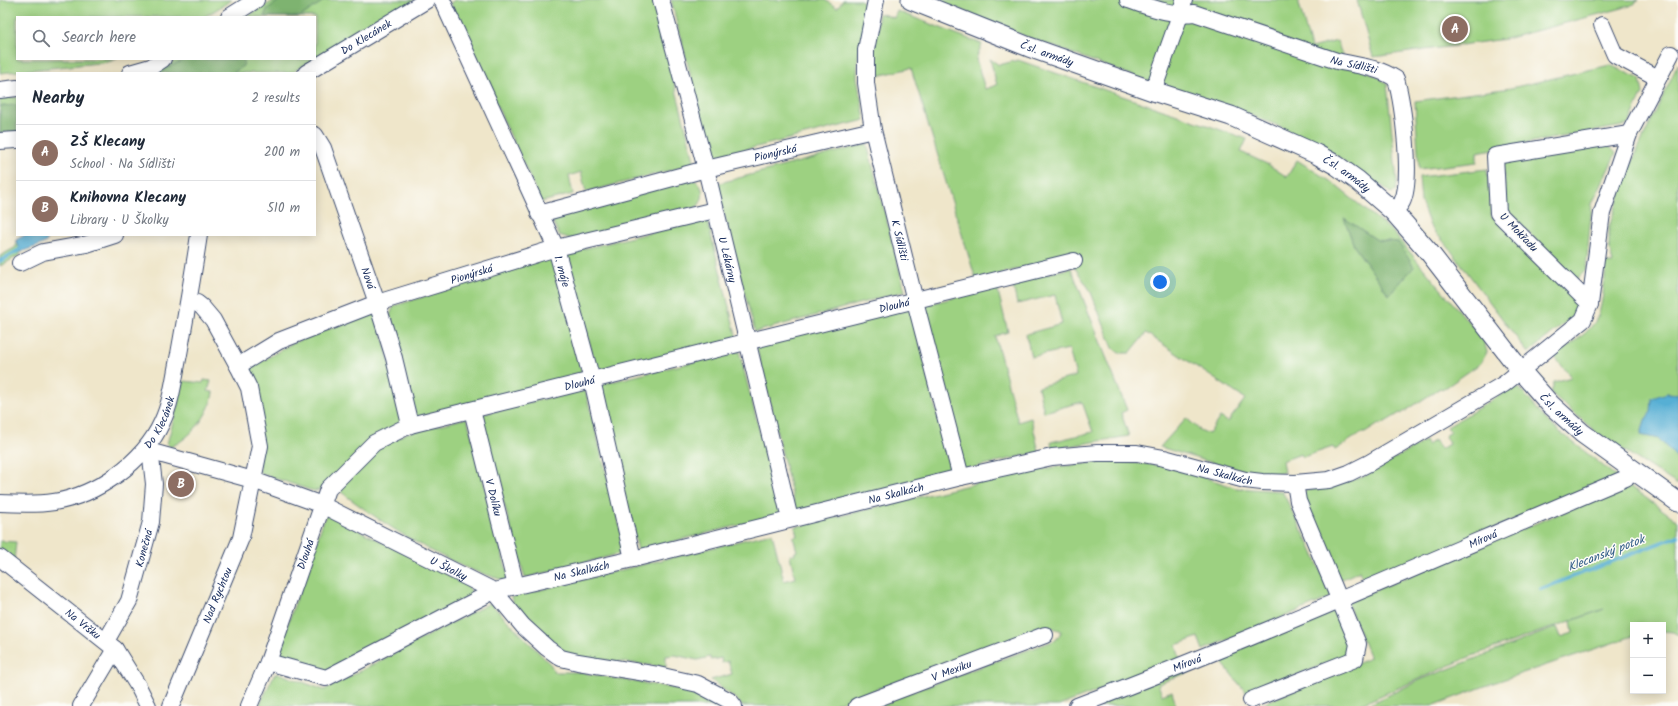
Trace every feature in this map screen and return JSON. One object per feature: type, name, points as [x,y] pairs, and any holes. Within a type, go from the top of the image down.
[{"type":"street","points":[[231,16],[256,0]]},
{"type":"street","name":"Do Klecánek","points":[[308,72],[427,0]]},
{"type":"street","name":"1. máje","points":[[442,0],[539,214],[556,248],[592,380],[633,559]]},
{"type":"street","name":"U Lékárny","points":[[661,0],[706,169],[790,519]]},
{"type":"street","name":"K Sídlišti","points":[[876,0],[866,50],[866,84],[873,130],[914,300],[961,477]]},
{"type":"street","name":"Čsl. armády","points":[[911,0],[1029,46],[1153,91],[1231,116],[1316,154],[1345,171],[1393,211],[1429,252],[1521,371],[1550,404],[1582,433],[1678,502]]},
{"type":"street","name":"Na Sídlišti","points":[[1128,0],[1161,11],[1182,8],[1337,61],[1361,65],[1385,72],[1396,79],[1400,99],[1407,174],[1406,189],[1402,203],[1393,211]]},
{"type":"street","points":[[1153,91],[1182,8]]},
{"type":"street","points":[[1602,25],[1615,55],[1658,78]]},
{"type":"street","points":[[1521,371],[1583,320],[1590,304],[1602,213],[1629,134],[1671,54]]},
{"type":"street","points":[[134,72],[151,67],[162,60]]},
{"type":"street","points":[[0,90],[16,88]]},
{"type":"street","name":"Pionýrská","points":[[539,214],[706,169],[873,130]]},
{"type":"street","name":"U Mokřadu","points":[[1590,304],[1498,213],[1495,156],[1629,134]]},
{"type":"street","name":"Nová","points":[[316,137],[323,148],[377,302],[394,358],[410,425]]},
{"type":"street","points":[[0,141],[16,140]]},
{"type":"street","name":"Pionýrská","points":[[238,366],[279,341],[377,302],[556,248],[715,210]]},
{"type":"street","points":[[20,263],[43,252],[87,244],[112,236]]},
{"type":"street","name":"Do Klecánek","points":[[0,503],[33,504],[54,502],[72,498],[89,491],[125,470],[145,450],[162,422],[172,391],[189,302],[199,236]]},
{"type":"street","name":"Dlouhá","points":[[250,706],[268,662],[328,489],[374,443],[410,425],[748,340],[1074,261]]},
{"type":"street","points":[[189,302],[197,303],[206,312],[216,326],[249,388],[260,446],[253,480]]},
{"type":"street","name":"Na Skalkách","points":[[268,662],[326,678],[494,591],[633,559],[961,477],[1052,457],[1118,452],[1137,453],[1164,458],[1246,480],[1295,483],[1329,480],[1360,468],[1493,391],[1521,371]]},
{"type":"street","name":"V Dolíku","points":[[472,410],[516,586]]},
{"type":"street","name":"U Školky","points":[[145,450],[253,480],[322,505],[494,591],[523,626],[547,648],[561,658],[658,675],[698,684],[730,701],[734,706]]},
{"type":"street","name":"Konečná","points":[[81,706],[129,602],[151,522],[154,484],[151,458],[145,450]]},
{"type":"street","name":"Mírová","points":[[1077,706],[1164,673],[1341,600],[1626,478]]},
{"type":"street","name":"Nad Rychtou","points":[[171,706],[240,538],[253,480]]},
{"type":"street","points":[[1251,700],[1355,659],[1358,644],[1341,600],[1298,501],[1295,483]]},
{"type":"street","name":"Na Vršku","points":[[0,558],[110,645],[148,706]]},
{"type":"street","name":"V Mexiku","points":[[857,706],[1045,635]]},
{"type":"green space","points":[[0,0],[232,0],[206,16],[16,16],[16,60],[114,60],[108,62],[0,73]]},
{"type":"green space","points":[[275,0],[415,0],[316,58],[316,16],[248,16]]},
{"type":"green space","points":[[280,0],[325,0],[301,16],[264,16],[267,9]]},
{"type":"green space","points":[[455,0],[653,0],[695,164],[586,192],[581,172],[569,176],[573,194],[541,202],[450,3]]},
{"type":"green space","points":[[671,0],[825,0],[837,8],[843,0],[860,0],[869,5],[858,56],[857,77],[865,120],[712,158]]},
{"type":"green space","points":[[937,0],[1298,0],[1311,48],[1337,41],[1344,60],[1379,77],[1387,84],[1397,182],[1396,191],[1391,193],[1381,185],[1378,188],[1337,156],[1279,126],[1240,111],[1144,80],[1014,32]]},
{"type":"green space","points":[[1357,0],[1639,0],[1630,6],[1505,39],[1373,57]]},
{"type":"green space","points":[[897,11],[982,44],[976,59],[985,89],[997,85],[990,59],[999,65],[1018,60],[1247,139],[1241,152],[1269,165],[1287,177],[1297,160],[1330,181],[1392,231],[1483,339],[1487,352],[1481,363],[1442,390],[1440,388],[1401,414],[1400,413],[1380,425],[1379,424],[1365,433],[1361,433],[1335,450],[1333,447],[1303,457],[1301,454],[1282,461],[1284,472],[1267,477],[1160,447],[1186,418],[1200,430],[1209,434],[1220,417],[1228,422],[1245,399],[1146,333],[1130,353],[1119,353],[1113,348],[1090,290],[1067,256],[976,280],[911,68],[869,78],[879,13],[894,18]],"holes":[[[1345,219],[1377,240],[1398,242],[1402,280],[1389,295],[1354,246]]]},
{"type":"green space","points":[[176,60],[313,60],[293,72],[155,72]]},
{"type":"green space","points":[[185,60],[244,60],[243,66],[234,72],[156,72]]},
{"type":"green space","points":[[1678,64],[1678,394],[1667,393],[1645,420],[1641,435],[1659,439],[1678,459],[1678,485],[1597,433],[1551,393],[1554,382],[1571,377],[1554,356],[1585,333],[1595,322],[1598,316],[1606,263],[1613,263],[1609,246],[1609,227],[1629,168]]},
{"type":"green space","points":[[1610,65],[1640,79],[1643,93],[1628,125],[1477,152],[1477,162],[1419,169],[1415,101],[1511,88]]},
{"type":"green space","points":[[16,97],[16,132],[0,133],[0,98]]},
{"type":"green space","points":[[16,105],[16,132],[0,133],[0,106]]},
{"type":"green space","points":[[1606,143],[1616,153],[1592,204],[1586,269],[1576,280],[1507,211],[1503,166],[1507,160]]},
{"type":"green space","points":[[867,144],[905,291],[755,332],[716,184]]},
{"type":"green space","points":[[1487,169],[1491,215],[1576,299],[1577,308],[1572,317],[1528,353],[1449,248],[1430,226],[1421,202],[1419,177]]},
{"type":"green space","points":[[692,179],[699,184],[703,195],[697,207],[575,240],[559,235],[550,215]]},
{"type":"green space","points":[[1344,218],[1377,240],[1398,242],[1414,267],[1389,295],[1354,246]]},
{"type":"green space","points":[[707,219],[737,339],[597,372],[566,253]]},
{"type":"green space","points":[[16,240],[21,249],[20,255],[0,266],[0,256],[16,247]]},
{"type":"green space","points":[[554,256],[583,377],[416,418],[390,315],[394,306]]},
{"type":"green space","points":[[1071,268],[1127,410],[1121,413],[1129,436],[1052,449],[1051,442],[1093,432],[1082,402],[1044,412],[1038,387],[1076,376],[1069,349],[1031,357],[1026,334],[1062,324],[1055,295],[1017,304],[1013,286],[1016,281]]},
{"type":"green space","points":[[997,287],[1008,332],[995,336],[1018,422],[1031,418],[1039,452],[963,470],[921,306]]},
{"type":"green space","points":[[911,305],[951,474],[796,511],[756,345]]},
{"type":"green space","points":[[377,313],[404,422],[323,489],[315,491],[307,489],[260,473],[246,371],[289,345],[316,333]]},
{"type":"green space","points":[[739,351],[781,515],[638,550],[598,385]]},
{"type":"green space","points":[[204,380],[211,381],[208,391],[213,392],[204,417],[192,432],[178,443],[170,447],[167,444],[184,381],[203,383]]},
{"type":"green space","points":[[1512,388],[1519,388],[1550,424],[1617,477],[1365,582],[1360,571],[1338,581],[1303,497],[1305,491],[1363,477],[1425,441],[1427,445],[1435,440],[1441,449],[1449,444],[1445,436],[1451,432],[1447,427]]},
{"type":"green space","points":[[585,389],[626,552],[525,578],[479,415]]},
{"type":"green space","points":[[467,418],[509,580],[505,581],[462,566],[424,547],[364,509],[336,488],[379,448],[407,433]]},
{"type":"green space","points":[[1108,461],[1148,464],[1180,469],[1236,488],[1282,491],[1309,544],[1332,597],[1203,650],[1198,637],[1176,645],[1180,659],[1059,706],[871,706],[1056,640],[1062,631],[1050,627],[829,706],[742,706],[736,699],[711,680],[732,674],[728,661],[722,663],[721,658],[711,660],[710,657],[697,660],[675,655],[666,656],[666,667],[570,656],[513,604],[511,597],[772,533],[784,581],[795,578],[790,555],[795,554],[797,551],[793,537],[797,536],[795,527],[1002,477],[1055,467]]},
{"type":"green space","points":[[1628,485],[1678,521],[1678,635],[1673,632],[1666,631],[1666,622],[1630,622],[1630,637],[1493,683],[1432,706],[1366,706],[1420,680],[1557,627],[1561,637],[1573,633],[1571,621],[1604,609],[1469,657],[1357,706],[1257,706],[1370,658],[1347,602]]},
{"type":"green space","points":[[326,514],[467,584],[473,596],[327,672],[276,658]]},
{"type":"green space","points":[[0,541],[16,542],[14,561],[0,569]]},
{"type":"green space","points":[[490,603],[551,665],[554,672],[576,672],[678,689],[715,703],[718,706],[259,706],[274,675],[278,673],[324,690]]},
{"type":"green space","points":[[1336,608],[1352,646],[1349,654],[1248,695],[1220,660],[1158,684],[1162,695],[1172,691],[1176,706],[1092,706]]},
{"type":"water","points":[[23,236],[47,236],[47,241],[21,252],[16,240]]},
{"type":"water","points":[[1667,393],[1678,394],[1678,459],[1659,439],[1641,435],[1645,420],[1651,412],[1652,398]]},
{"type":"waterway","points":[[0,261],[21,249]]},
{"type":"waterway","name":"Klecanský potok","points":[[1541,589],[1678,536]]},
{"type":"place","name":"ZŠ Klecany","points":[[1455,29]]},
{"type":"place","name":"Knihovna Klecany","points":[[181,484]]}]
